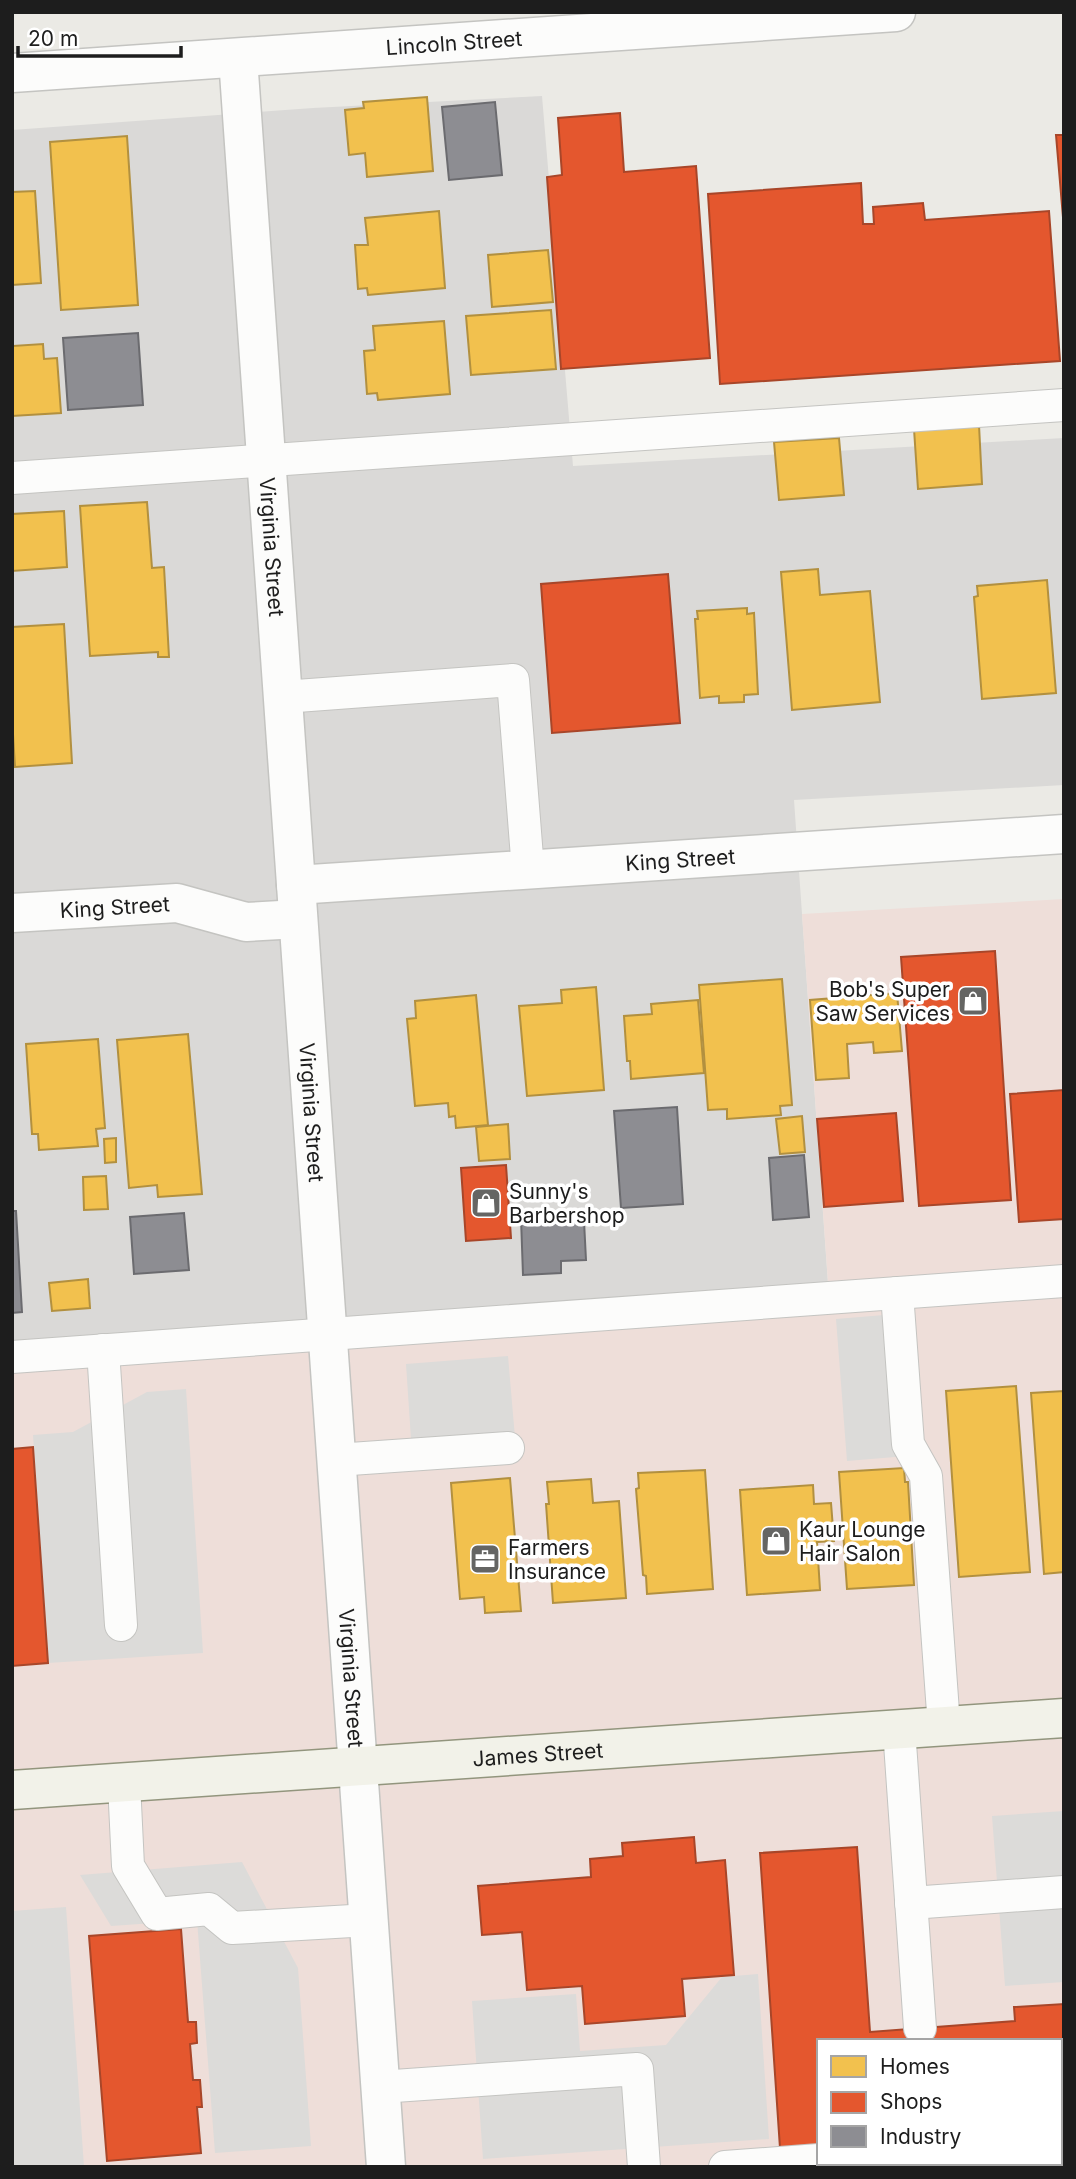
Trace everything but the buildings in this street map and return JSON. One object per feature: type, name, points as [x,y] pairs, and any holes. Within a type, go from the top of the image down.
[{"type":"main road","name":"James Street","points":[[12,1790],[1064,1718]]},
{"type":"street","name":"Lincoln Street","points":[[12,73],[896,12]]},
{"type":"street","name":"Virginia Street","points":[[238,58],[386,2167]]},
{"type":"street","name":"King Street","points":[[12,913],[177,902],[246,922],[297,902],[528,870],[1064,834]]},
{"type":"lane","points":[[12,478],[1064,405]]},
{"type":"lane","points":[[283,697],[513,680],[528,870]]},
{"type":"lane","points":[[12,1357],[1064,1282]]},
{"type":"lane","points":[[897,1293],[908,1444],[926,1476],[944,1726]]},
{"type":"lane","points":[[103,1350],[121,1625]]},
{"type":"lane","points":[[336,1460],[508,1448]]},
{"type":"lane","points":[[899,1729],[920,2028]]},
{"type":"lane","points":[[124,1783],[128,1866],[157,1914],[209,1909],[232,1928],[369,1920]]},
{"type":"lane","points":[[911,1903],[1064,1892]]},
{"type":"lane","points":[[380,2087],[637,2069],[644,2167]]},
{"type":"lane","points":[[725,2167],[817,2160]]},
{"type":"shaded area","points":[[542,96],[573,466],[1064,438],[1064,785],[794,800],[829,1298],[12,1357],[12,130],[313,108]]},
{"type":"shaded area","points":[[1064,899],[1064,2143],[1062,2039],[817,2039],[817,2160],[725,2167],[12,2167],[12,1357],[829,1297],[802,914]]},
{"type":"shaded area","points":[[908,1313],[919,1455],[847,1461],[836,1319]]},
{"type":"shaded area","points":[[508,1356],[517,1461],[413,1469],[406,1364]]},
{"type":"shaded area","points":[[186,1389],[203,1653],[48,1663],[33,1435],[73,1432],[147,1392]]},
{"type":"shaded area","points":[[1064,1811],[1064,1982],[1005,1986],[992,1816]]},
{"type":"shaded area","points":[[242,1862],[298,1968],[311,2146],[215,2153],[197,1920],[111,1926],[80,1875]]},
{"type":"shaded area","points":[[66,1907],[84,2167],[12,2167],[12,1911]]},
{"type":"shaded area","points":[[758,1974],[769,2139],[483,2159],[472,2001],[576,1994],[580,2051],[666,2045],[722,1977]]},
{"type":"place","name":"Bob's Super Saw Services","points":[[973,1001]]},
{"type":"place","name":"Sunny's Barbershop","points":[[486,1203]]},
{"type":"place","name":"Kaur Lounge Hair Salon","points":[[776,1541]]},
{"type":"place","name":"Farmers Insurance","points":[[485,1559]]}]
